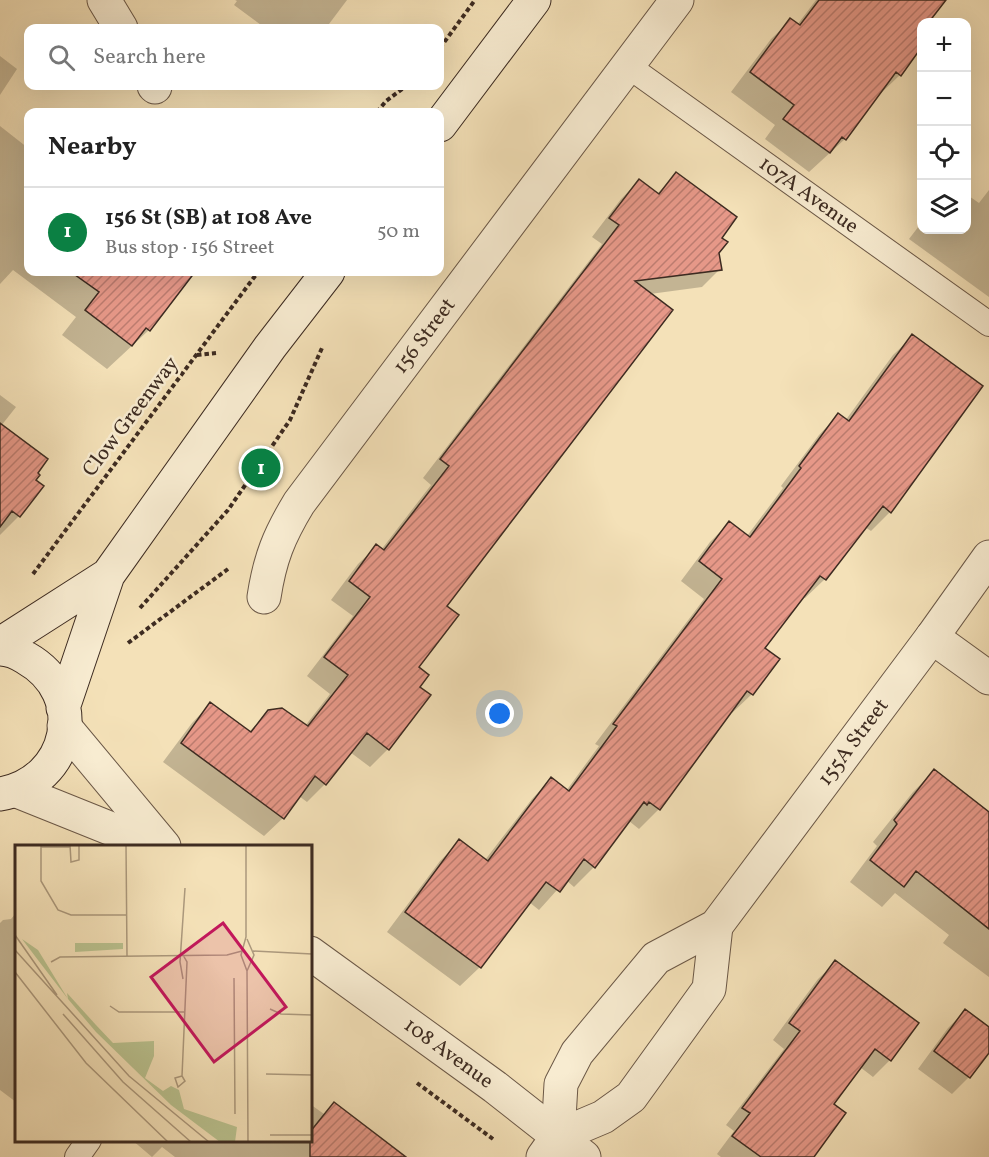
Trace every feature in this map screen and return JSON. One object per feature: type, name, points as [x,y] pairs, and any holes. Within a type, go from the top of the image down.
[{"type":"street","points":[[104,0],[119,24]]},
{"type":"street","points":[[444,120],[534,0]]},
{"type":"street","name":"156 Street","points":[[264,597],[274,549],[280,534],[299,503],[677,0]]},
{"type":"street","points":[[64,717],[108,575],[270,347],[325,276]]},
{"type":"street","name":"155A Street","points":[[550,1147],[561,1084],[577,1053],[656,958],[716,926],[989,557]]},
{"type":"street","points":[[0,646],[108,575]]},
{"type":"street","points":[[932,637],[989,678]]},
{"type":"street","points":[[0,646],[19,653],[46,672],[59,692],[64,717],[64,738],[55,760],[38,779],[9,793]]},
{"type":"street","points":[[64,717],[163,845]]},
{"type":"street","points":[[9,793],[151,845]]},
{"type":"street","points":[[550,1147],[603,1117],[631,1097],[709,989],[716,926]]},
{"type":"street","name":"108 Avenue","points":[[312,954],[495,1087],[550,1147],[584,1157]]},
{"type":"lane","name":"107A Avenue","points":[[628,66],[989,324]]},
{"type":"lane","points":[[77,1157],[88,1142]]},
{"type":"path","points":[[444,43],[475,0]]},
{"type":"path","points":[[380,108],[401,90]]},
{"type":"path","name":"Clow Greenway","points":[[28,581],[255,276]]},
{"type":"path","points":[[134,615],[228,510],[290,420],[322,347]]},
{"type":"path","points":[[121,648],[229,569]]},
{"type":"building","points":[[819,0],[946,0],[932,18],[917,18],[917,54],[901,76],[896,72],[846,140],[842,137],[830,153],[783,119],[794,105],[750,72],[790,18],[800,25]]},
{"type":"building","points":[[676,172],[737,217],[722,238],[728,242],[719,253],[722,270],[635,281],[673,310],[447,606],[459,615],[419,667],[429,675],[420,687],[431,695],[389,750],[367,733],[326,785],[315,776],[284,819],[181,743],[210,702],[251,732],[268,710],[282,708],[308,726],[348,675],[324,657],[370,597],[349,581],[376,544],[384,550],[449,466],[440,459],[619,225],[609,218],[639,179],[659,194]]},
{"type":"building","points":[[77,276],[192,276],[150,331],[146,328],[132,346],[85,310],[99,292]]},
{"type":"building","points":[[912,334],[983,386],[891,513],[883,506],[826,580],[820,576],[765,648],[780,659],[753,695],[747,691],[660,810],[649,802],[647,805],[644,802],[595,868],[584,859],[560,892],[546,882],[481,968],[405,912],[459,839],[488,861],[551,777],[569,791],[617,726],[613,724],[722,579],[699,561],[729,521],[750,537],[838,413],[849,421]]},
{"type":"building","points":[[0,423],[48,459],[36,480],[44,486],[20,517],[12,511],[0,527]]},
{"type":"building","points":[[934,769],[989,812],[989,929],[916,871],[904,887],[870,860],[897,824],[894,820]]},
{"type":"building","points":[[835,960],[919,1023],[891,1061],[875,1049],[834,1104],[846,1113],[814,1157],[761,1157],[732,1136],[750,1113],[742,1108],[800,1031],[789,1023]]},
{"type":"building","points":[[965,1009],[989,1027],[989,1053],[970,1078],[934,1051]]},
{"type":"building","points":[[334,1102],[406,1157],[310,1157],[312,1130]]},
{"type":"place","name":"156 St (SB) at 108 Ave","points":[[261,468]]}]
